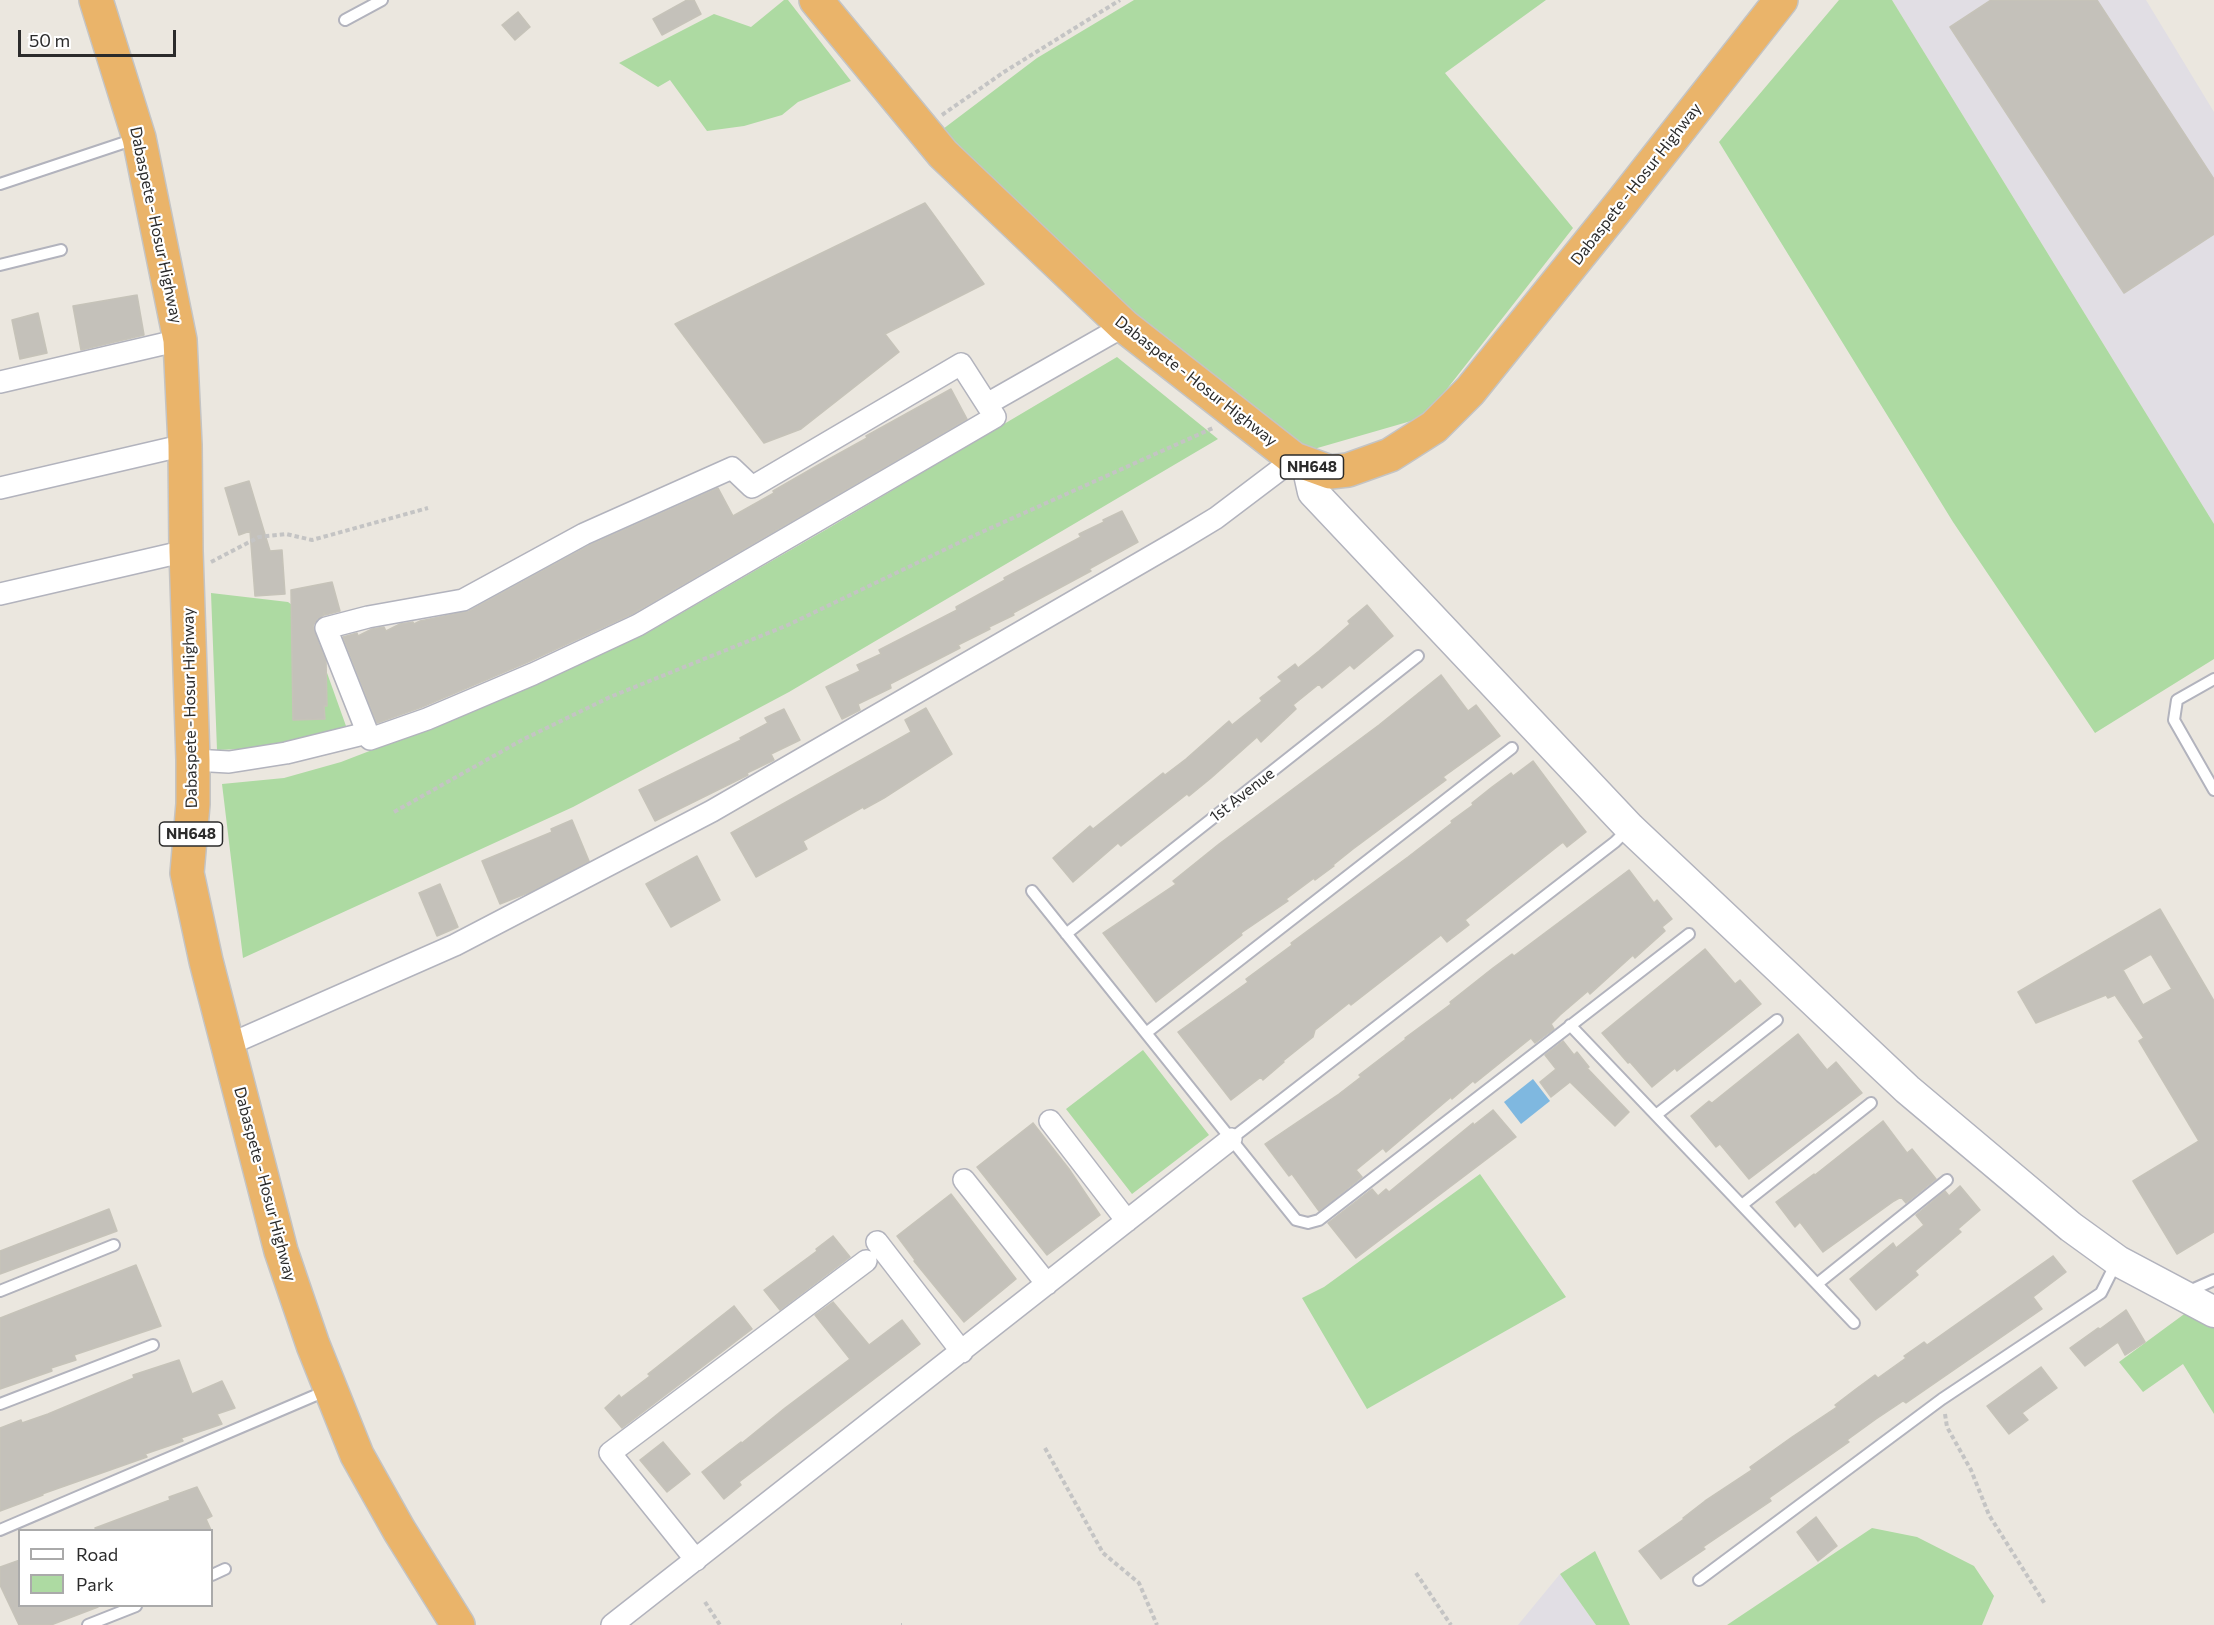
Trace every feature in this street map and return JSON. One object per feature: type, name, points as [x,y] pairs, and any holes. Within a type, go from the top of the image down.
[{"type":"highway","name":"Dabaspete - Hosur Highway","points":[[96,0],[139,138],[180,340],[193,760],[193,804],[187,873],[206,961],[281,1251],[313,1344],[357,1455],[399,1530],[458,1625]]},
{"type":"highway","name":"Dabaspete - Hosur Highway","points":[[816,0],[943,154],[1124,326],[1301,462],[1330,472],[1348,470],[1390,455],[1434,427],[1470,392],[1781,0]]},
{"type":"street","points":[[987,404],[1124,326]]},
{"type":"street","points":[[0,382],[180,340]]},
{"type":"street","points":[[961,364],[987,404],[995,417],[638,625],[533,674],[427,719],[370,739],[326,628],[368,617],[463,600],[584,534],[732,468],[752,487],[961,364]]},
{"type":"street","points":[[0,488],[185,445]]},
{"type":"street","points":[[228,1045],[455,945],[712,811],[1178,541],[1301,462],[1313,492],[1630,828],[1907,1089],[2071,1227],[2118,1261],[2214,1312]]},
{"type":"street","points":[[0,594],[186,563]]},
{"type":"street","points":[[193,760],[229,762],[286,753],[367,733]]},
{"type":"street","points":[[1050,1121],[1127,1221]]},
{"type":"street","points":[[612,1625],[1231,1139]]},
{"type":"street","points":[[964,1180],[1047,1284]]},
{"type":"street","points":[[877,1242],[962,1352]]},
{"type":"street","points":[[696,1560],[610,1453],[866,1261]]},
{"type":"lane","points":[[345,20],[382,0]]},
{"type":"lane","points":[[0,184],[139,138]]},
{"type":"lane","points":[[0,252],[2,265],[61,250]]},
{"type":"lane","name":"1st Avenue","points":[[1066,934],[1418,656]]},
{"type":"lane","points":[[2214,679],[2177,700],[2174,720],[2214,790]]},
{"type":"lane","points":[[1146,1033],[1512,748]]},
{"type":"lane","points":[[1231,1139],[1615,842],[1630,828]]},
{"type":"lane","points":[[1032,891],[1296,1220],[1308,1222],[1319,1220],[1689,934]]},
{"type":"lane","points":[[1656,1115],[1777,1020]]},
{"type":"lane","points":[[1570,1025],[1854,1323]]},
{"type":"lane","points":[[1742,1205],[1871,1103]]},
{"type":"lane","points":[[1816,1284],[1947,1180]]},
{"type":"lane","points":[[0,1291],[114,1245]]},
{"type":"lane","points":[[1699,1581],[1942,1399],[2101,1293],[2118,1261]]},
{"type":"lane","points":[[2181,1294],[2214,1280]]},
{"type":"lane","points":[[0,1404],[153,1345]]},
{"type":"lane","points":[[0,1530],[331,1389]]},
{"type":"lane","points":[[213,1575],[225,1569]]},
{"type":"lane","points":[[88,1625],[131,1607]]},
{"type":"path","points":[[922,129],[1004,72],[1120,0]]},
{"type":"path","points":[[394,812],[522,740],[610,697],[788,625],[973,536],[1219,426],[1236,413]]},
{"type":"path","points":[[186,563],[259,537],[286,534],[312,540],[428,508]]},
{"type":"path","points":[[1942,1399],[1947,1426],[1971,1470],[1989,1515],[2045,1604]]},
{"type":"path","points":[[1045,1448],[1103,1553],[1139,1583],[1158,1625]]},
{"type":"path","points":[[1416,1573],[1451,1625]]},
{"type":"path","points":[[705,1602],[720,1625]]},
{"type":"shaded area","points":[[1892,0],[2146,0],[2214,112],[2214,524]]},
{"type":"shaded area","points":[[1560,1574],[1596,1625],[1518,1625]]},
{"type":"green space","points":[[784,0],[788,0],[851,81],[798,102],[782,115],[744,126],[707,131],[670,80],[658,87],[619,63],[714,14],[751,27]]},
{"type":"green space","points":[[1134,0],[1546,0],[1445,73],[1573,228],[1425,417],[1307,451],[1112,299],[943,129],[1037,58]]},
{"type":"green space","points":[[1839,0],[1892,0],[2214,524],[2214,659],[2095,733],[1953,522],[1719,142]]},
{"type":"green space","points":[[1117,357],[1218,439],[789,692],[573,807],[243,958],[222,784],[284,778],[341,762],[424,730],[647,633]]},
{"type":"green space","points":[[211,593],[288,602],[303,613],[316,642],[346,726],[288,747],[217,750]]},
{"type":"green space","points":[[1143,1050],[1209,1135],[1132,1194],[1066,1109]]},
{"type":"green space","points":[[1480,1174],[1566,1297],[1367,1409],[1302,1298],[1324,1287]]},
{"type":"green space","points":[[2187,1312],[2214,1325],[2214,1414],[2183,1364],[2143,1392],[2119,1362]]},
{"type":"green space","points":[[1872,1528],[1917,1537],[1974,1566],[1994,1596],[1982,1625],[1727,1625]]},
{"type":"green space","points":[[1595,1551],[1630,1625],[1596,1625],[1560,1574]]},
{"type":"water","points":[[1533,1079],[1550,1101],[1521,1124],[1504,1102]]},
{"type":"building","points":[[687,0],[694,0],[701,14],[662,35],[653,19]]},
{"type":"building","points":[[1991,0],[2097,0],[2214,179],[2214,234],[2124,293],[1950,27]]},
{"type":"building","points":[[518,12],[530,27],[515,40],[502,25]]},
{"type":"building","points":[[925,203],[984,284],[885,334],[899,352],[801,429],[764,443],[675,324]]},
{"type":"building","points":[[137,295],[144,335],[81,350],[73,306]]},
{"type":"building","points":[[38,313],[47,353],[20,359],[12,320]]},
{"type":"building","points":[[951,389],[967,419],[632,614],[528,662],[422,707],[377,723],[343,637],[357,633],[358,636],[372,629],[384,627],[386,631],[400,624],[413,622],[414,624],[469,611],[590,545],[718,488],[733,516],[867,438],[866,436]]},
{"type":"building","points":[[249,481],[270,551],[282,550],[285,594],[255,596],[250,531],[239,535],[225,488]]},
{"type":"building","points":[[1122,511],[1138,542],[1089,569],[1091,571],[1013,613],[1014,615],[989,627],[990,629],[958,645],[960,648],[890,684],[891,688],[858,704],[860,710],[842,719],[826,687],[860,671],[857,665],[881,654],[879,650],[957,610],[956,607],[1005,580],[1004,578],[1081,537],[1079,534]]},
{"type":"building","points":[[332,582],[340,611],[325,615],[324,612],[324,615],[317,619],[313,626],[326,661],[325,719],[293,720],[291,590]]},
{"type":"building","points":[[1367,605],[1393,636],[1354,669],[1350,665],[1322,688],[1319,684],[1293,705],[1296,709],[1261,742],[1257,737],[1189,796],[1187,794],[1121,846],[1118,843],[1073,882],[1053,858],[1090,826],[1093,829],[1163,773],[1165,775],[1186,759],[1229,721],[1232,725],[1262,701],[1260,698],[1282,681],[1278,677],[1295,664],[1298,668],[1350,624],[1348,621]]},
{"type":"building","points":[[1441,675],[1468,711],[1476,705],[1500,736],[1443,777],[1446,780],[1353,849],[1334,866],[1286,899],[1288,901],[1241,933],[1242,935],[1156,1002],[1103,933],[1176,884],[1173,881],[1219,844],[1379,725]]},
{"type":"building","points":[[926,708],[952,754],[884,798],[864,809],[863,807],[803,841],[807,849],[756,877],[731,833],[911,732],[905,720]]},
{"type":"building","points":[[784,709],[800,740],[771,754],[774,760],[747,773],[748,775],[655,821],[639,790],[741,740],[740,738],[768,723],[765,718]]},
{"type":"building","points":[[1533,761],[1586,832],[1567,847],[1563,842],[1465,920],[1469,925],[1447,942],[1441,935],[1351,1005],[1349,1003],[1315,1030],[1313,1037],[1263,1080],[1261,1077],[1231,1100],[1178,1032],[1248,982],[1246,979],[1292,945],[1291,943],[1452,823],[1451,821],[1492,787],[1511,773],[1513,776]]},
{"type":"building","points":[[572,820],[589,861],[530,892],[500,904],[482,861],[552,832],[551,829]]},
{"type":"building","points":[[697,856],[720,900],[671,927],[646,884]]},
{"type":"building","points":[[1629,870],[1654,903],[1657,900],[1672,919],[1662,927],[1665,931],[1635,958],[1633,955],[1590,994],[1588,991],[1560,1015],[1551,1024],[1554,1029],[1535,1043],[1531,1038],[1475,1083],[1473,1081],[1452,1099],[1451,1097],[1386,1152],[1383,1148],[1356,1170],[1362,1177],[1319,1211],[1292,1174],[1289,1176],[1265,1144],[1339,1094],[1361,1077],[1359,1075],[1451,1004],[1450,1002],[1493,968],[1512,954],[1514,956]]},
{"type":"building","points":[[440,884],[458,927],[437,936],[419,893]]},
{"type":"building","points":[[2160,909],[2214,1001],[2214,1232],[2177,1254],[2133,1181],[2199,1141],[2139,1041],[2144,1038],[2115,995],[2108,998],[2106,995],[2036,1023],[2018,992]],"holes":[[[2151,954],[2172,989],[2143,1005],[2123,970]]]},
{"type":"building","points":[[1705,949],[1735,984],[1740,980],[1761,1004],[1677,1071],[1675,1068],[1652,1087],[1602,1033]]},
{"type":"building","points":[[1798,1034],[1827,1070],[1836,1062],[1862,1093],[1749,1179],[1720,1144],[1716,1147],[1691,1116],[1709,1101],[1712,1103]]},
{"type":"building","points":[[1563,1041],[1574,1055],[1577,1052],[1589,1067],[1587,1068],[1629,1112],[1615,1126],[1570,1082],[1551,1097],[1540,1082],[1556,1069],[1545,1055]]},
{"type":"building","points":[[1493,1110],[1516,1137],[1356,1258],[1328,1223],[1372,1189],[1378,1196],[1386,1189],[1389,1192],[1473,1123],[1474,1125]]},
{"type":"building","points":[[1883,1121],[1907,1153],[1912,1149],[1936,1179],[1906,1203],[1901,1197],[1894,1201],[1823,1252],[1800,1222],[1795,1227],[1776,1202],[1815,1175]]},
{"type":"building","points":[[1033,1123],[1069,1169],[1100,1215],[1047,1255],[977,1167]]},
{"type":"building","points":[[1960,1186],[1980,1210],[1958,1229],[1961,1232],[1915,1271],[1918,1275],[1876,1310],[1850,1279],[1893,1243],[1896,1248],[1924,1225],[1916,1215],[1945,1191],[1949,1196]]},
{"type":"building","points":[[951,1194],[1016,1279],[964,1322],[914,1261],[897,1236]]},
{"type":"building","points":[[109,1209],[117,1231],[0,1274],[0,1251]]},
{"type":"building","points":[[833,1236],[850,1257],[780,1310],[764,1290],[817,1251],[816,1249]]},
{"type":"building","points":[[2053,1256],[2066,1272],[2033,1297],[2042,1309],[1906,1403],[1903,1401],[1876,1419],[1847,1440],[1849,1442],[1769,1498],[1771,1501],[1703,1547],[1705,1549],[1661,1579],[1639,1551],[1705,1501],[1752,1470],[1750,1467],[1837,1407],[1835,1405],[1875,1375],[1878,1378],[1924,1342],[1927,1345]]},
{"type":"building","points":[[136,1265],[161,1326],[74,1355],[76,1360],[0,1389],[0,1318]]},
{"type":"building","points":[[833,1302],[869,1345],[902,1320],[920,1344],[739,1482],[741,1485],[724,1499],[702,1472],[850,1359],[815,1315]]},
{"type":"building","points":[[734,1306],[752,1329],[622,1428],[605,1408],[619,1395],[621,1398],[650,1376],[648,1374]]},
{"type":"building","points":[[2126,1310],[2145,1342],[2125,1355],[2118,1342],[2085,1366],[2070,1348]]},
{"type":"building","points":[[179,1360],[192,1394],[222,1381],[235,1408],[217,1414],[222,1424],[181,1438],[183,1441],[145,1454],[147,1457],[0,1511],[0,1428],[48,1414],[134,1378],[133,1375]]},
{"type":"building","points":[[2041,1367],[2057,1388],[2022,1413],[2028,1420],[2009,1434],[1987,1406]]},
{"type":"building","points":[[663,1442],[690,1474],[667,1492],[640,1460]]},
{"type":"building","points":[[197,1487],[212,1516],[206,1519],[211,1529],[95,1528],[170,1500],[169,1497]]},
{"type":"building","points":[[1816,1517],[1837,1546],[1818,1561],[1797,1532]]},
{"type":"building","points":[[18,1561],[18,1607],[98,1607],[51,1625],[19,1625],[0,1585],[0,1567]]}]
